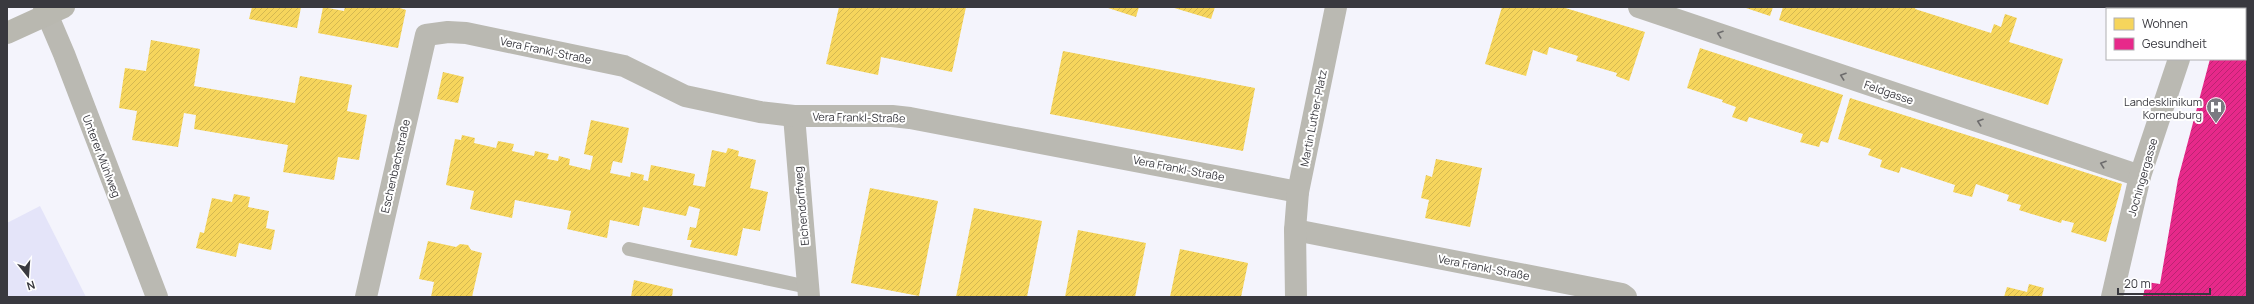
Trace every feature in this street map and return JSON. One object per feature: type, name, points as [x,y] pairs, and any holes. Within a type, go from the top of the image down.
[{"type":"main road","points":[[7,33],[52,9]]},
{"type":"street","name":"Martin Luther-Platz","points":[[1296,297],[1295,230],[1298,192],[1336,7]]},
{"type":"street","name":"Feldgasse","points":[[1639,7],[2140,176]]},
{"type":"street","name":"Unterer Mühlweg","points":[[52,9],[157,297]]},
{"type":"street","name":"Vera Frankl-Straße","points":[[426,35],[448,32],[466,33],[624,66],[685,96],[760,112],[794,116],[910,118],[1298,192]]},
{"type":"street","name":"Eschenbachstraße","points":[[366,297],[426,35]]},
{"type":"street","name":"Jochingergasse","points":[[2112,297],[2140,176],[2179,60]]},
{"type":"street","name":"Eichendorffweg","points":[[794,116],[808,292]]},
{"type":"street","name":"Vera Frankl-Straße","points":[[1295,230],[1622,294],[1626,297]]},
{"type":"lane","points":[[629,249],[808,292]]},
{"type":"shaded area","points":[[40,206],[86,297],[7,297],[7,223]]},
{"type":"building: Wohnen","points":[[252,7],[301,7],[297,28],[249,19]]},
{"type":"building: Wohnen","points":[[323,7],[344,11],[345,7],[397,7],[406,10],[398,48],[318,33]]},
{"type":"building: Wohnen","points":[[839,7],[966,7],[952,72],[881,57],[878,75],[826,64]]},
{"type":"building: Wohnen","points":[[1105,7],[1139,7],[1136,17]]},
{"type":"building: Wohnen","points":[[1171,7],[1215,7],[1211,19]]},
{"type":"building: Wohnen","points":[[1502,7],[1562,7],[1645,32],[1629,81],[1616,76],[1617,73],[1576,61],[1578,56],[1549,47],[1547,55],[1533,50],[1526,76],[1485,64]]},
{"type":"building: Wohnen","points":[[1743,7],[1773,7],[1770,16]]},
{"type":"building: Wohnen","points":[[1783,7],[1916,7],[1915,9],[1991,33],[1994,24],[2001,27],[2005,14],[2017,18],[2009,42],[2063,59],[2048,105],[1779,20]]},
{"type":"building: Wohnen","points":[[151,40],[200,49],[194,86],[295,103],[300,76],[352,85],[347,111],[367,115],[359,160],[338,157],[334,180],[283,172],[288,145],[194,129],[196,115],[184,113],[178,147],[132,140],[137,111],[119,108],[125,68],[146,71]]},
{"type":"building: Wohnen","points":[[1700,48],[1843,95],[1828,143],[1821,141],[1819,147],[1800,142],[1803,134],[1749,117],[1747,122],[1732,117],[1736,107],[1722,102],[1723,100],[1687,88]]},
{"type":"building: Wohnen","points":[[1063,51],[1255,88],[1243,151],[1050,114]]},
{"type":"building: Wohnen","points":[[443,72],[464,77],[458,103],[437,99]]},
{"type":"building: Wohnen","points":[[1850,98],[2122,184],[2106,242],[2071,232],[2074,223],[2062,220],[2061,223],[2019,210],[2021,205],[2007,201],[2009,195],[1976,184],[1972,197],[1953,192],[1955,185],[1901,167],[1899,173],[1880,167],[1882,160],[1868,155],[1871,149],[1838,139]]},
{"type":"building: Wohnen","points":[[591,120],[629,128],[622,163],[613,161],[610,173],[630,177],[631,172],[644,175],[643,180],[648,181],[651,165],[695,174],[693,185],[705,187],[712,150],[726,153],[728,148],[739,151],[738,156],[756,160],[750,188],[768,192],[760,231],[743,228],[737,256],[690,247],[692,240],[687,240],[690,227],[696,228],[700,209],[689,206],[686,216],[643,207],[639,226],[610,220],[607,238],[567,229],[571,211],[515,200],[512,218],[470,209],[474,191],[446,185],[455,139],[461,140],[462,135],[475,138],[474,143],[496,148],[498,141],[514,144],[512,151],[534,156],[535,151],[549,154],[547,159],[558,161],[559,156],[570,159],[569,165],[590,170],[593,156],[584,154]]},
{"type":"building: Wohnen","points":[[1436,159],[1482,168],[1470,227],[1425,218],[1429,200],[1421,198],[1426,175],[1432,177]]},
{"type":"building: Wohnen","points":[[870,188],[938,201],[919,296],[851,283]]},
{"type":"building: Wohnen","points":[[234,194],[250,197],[248,207],[269,211],[266,228],[275,230],[271,250],[239,243],[236,257],[196,248],[200,232],[204,233],[212,198],[232,202]]},
{"type":"building: Wohnen","points":[[974,208],[1042,221],[1027,297],[956,297]]},
{"type":"building: Wohnen","points":[[1078,230],[1146,243],[1135,297],[1065,297]]},
{"type":"building: Wohnen","points":[[428,241],[456,247],[460,244],[468,245],[471,250],[482,253],[472,297],[431,297],[434,282],[419,279]]},
{"type":"building: Wohnen","points":[[1180,249],[1248,263],[1241,297],[1170,297]]},
{"type":"building: Wohnen","points":[[634,280],[673,289],[672,297],[631,297]]},
{"type":"building: Wohnen","points":[[2029,284],[2044,288],[2042,296],[2045,297],[2004,297],[2007,287],[2027,292]]},
{"type":"building: Gesundheit","name":"Landesklinikum Korneuburg","points":[[2247,7],[2247,297],[2143,297],[2146,282],[2160,284],[2178,179],[2210,60],[2246,60],[2246,8],[2224,8]]},
{"type":"place","name":"Landesklinikum Korneuburg","points":[[2216,124]]}]
